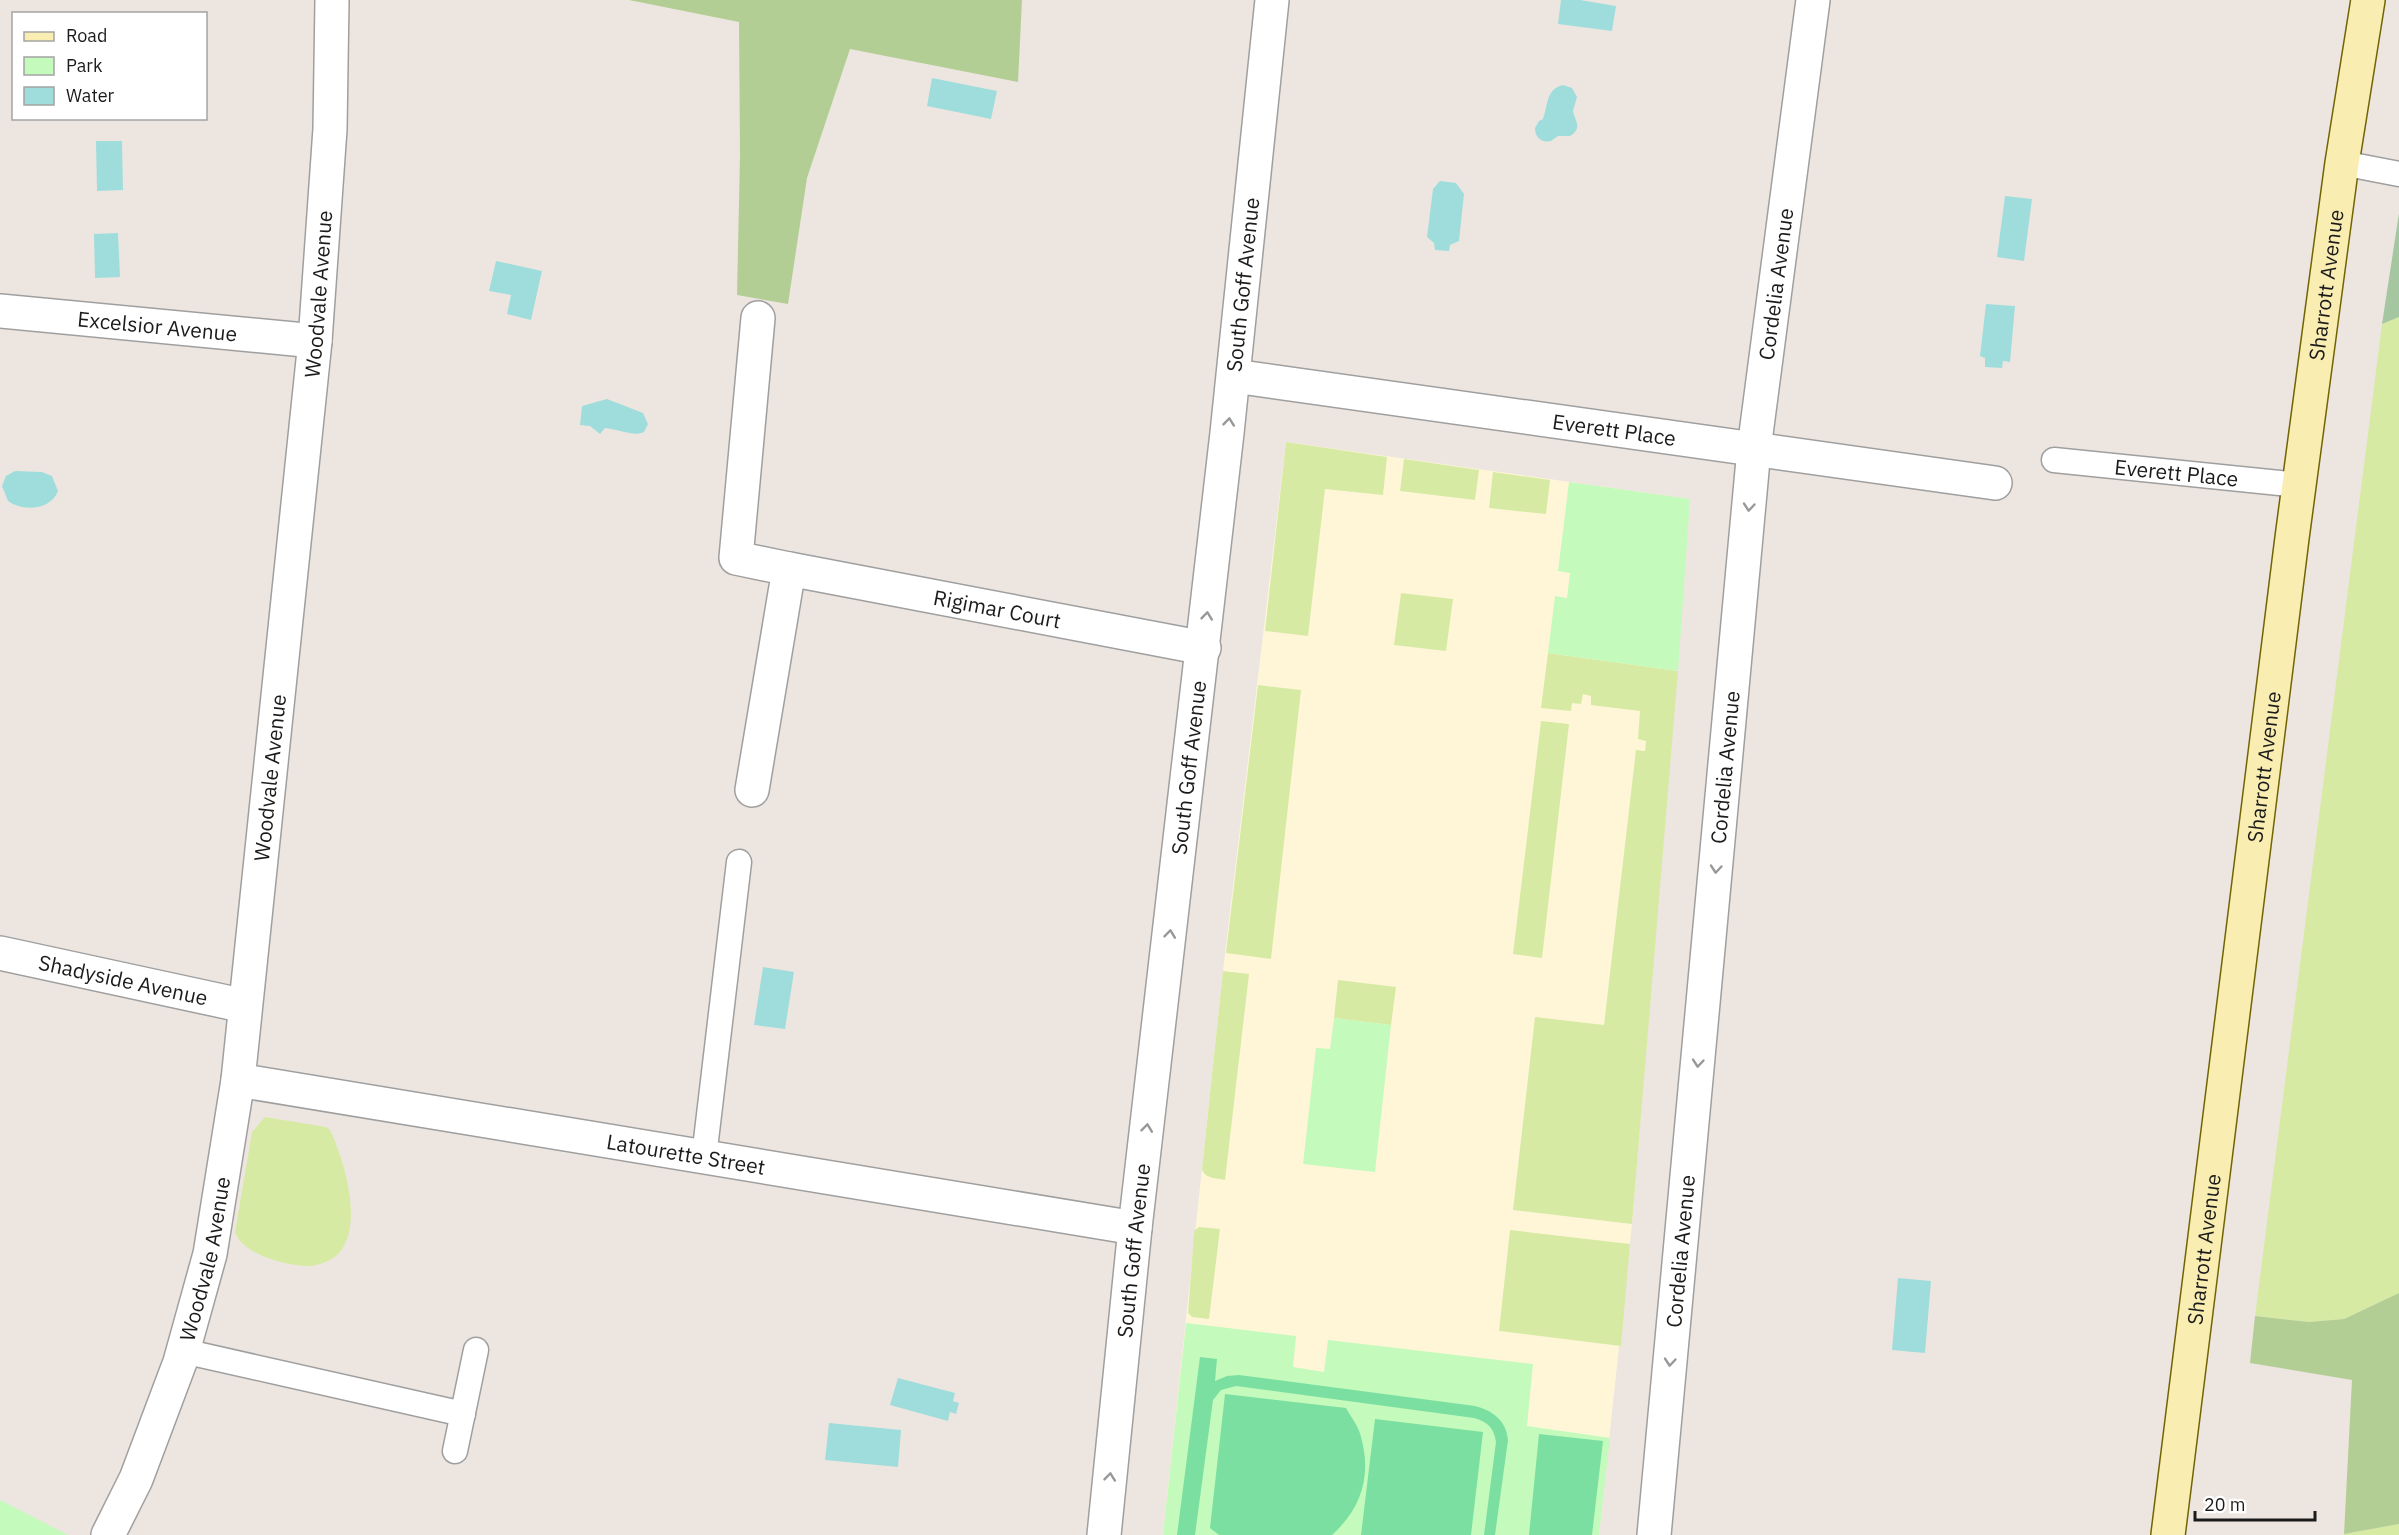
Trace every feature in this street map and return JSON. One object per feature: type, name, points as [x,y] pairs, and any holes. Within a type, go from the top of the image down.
[{"type":"street","name":"Woodvale Avenue","points":[[108,1535],[136,1479],[183,1351],[210,1254],[238,1080],[315,341],[330,129],[332,0]]},
{"type":"street","name":"South Goff Avenue","points":[[1104,1535],[1135,1228],[1204,648],[1272,0]]},
{"type":"street","name":"Cordelia Avenue","points":[[1654,1535],[1754,449],[1813,0]]},
{"type":"street","name":"Sharrott Avenue","points":[[2168,1535],[2299,485],[2342,163],[2368,0]]},
{"type":"street","name":"Excelsior Avenue","points":[[0,311],[315,341]]},
{"type":"street","name":"Rigimar Court","points":[[758,318],[736,558],[1204,648]]},
{"type":"street","name":"Everett Place","points":[[1233,376],[1995,483]]},
{"type":"street","points":[[752,790],[789,569]]},
{"type":"street","name":"Shadyside Avenue","points":[[0,953],[245,1006]]},
{"type":"street","name":"Latourette Street","points":[[238,1080],[1135,1228]]},
{"type":"lane","points":[[2342,163],[2399,174]]},
{"type":"lane","name":"Everett Place","points":[[2054,460],[2299,485]]},
{"type":"lane","points":[[704,1157],[739,862]]},
{"type":"lane","points":[[455,1451],[476,1350]]},
{"type":"lane","points":[[183,1351],[463,1414]]},
{"type":"shaded area","points":[[1286,442],[1690,499],[1632,1224],[1599,1535],[1163,1535],[1223,971]]},
{"type":"green space","points":[[629,0],[1022,0],[1018,82],[850,49],[807,178],[788,304],[737,295],[740,155],[739,22]]},
{"type":"green space","points":[[2399,213],[2399,317],[2382,324]]},
{"type":"green space","points":[[2399,317],[2399,1293],[2344,1319],[2309,1322],[2255,1316],[2382,324]]},
{"type":"green space","points":[[1286,442],[1387,457],[1383,495],[1325,489],[1308,636],[1265,631]]},
{"type":"green space","points":[[1404,459],[1479,470],[1475,500],[1400,491]]},
{"type":"green space","points":[[1493,472],[1550,480],[1546,514],[1489,508]]},
{"type":"green space","points":[[1569,482],[1690,499],[1678,671],[1548,653],[1555,596],[1567,598],[1570,573],[1558,571]]},
{"type":"green space","points":[[1401,593],[1453,599],[1446,651],[1394,645]]},
{"type":"green space","points":[[1548,653],[1678,671],[1632,1224],[1513,1210],[1535,1017],[1604,1025],[1636,750],[1645,751],[1646,741],[1638,739],[1640,711],[1591,705],[1591,696],[1583,694],[1581,704],[1572,703],[1571,711],[1541,708]]},
{"type":"green space","points":[[1258,685],[1301,690],[1271,959],[1226,953]]},
{"type":"green space","points":[[1541,721],[1569,724],[1542,958],[1513,954]]},
{"type":"green space","points":[[1223,971],[1249,974],[1225,1180],[1208,1176],[1202,1169]]},
{"type":"green space","points":[[1338,980],[1396,987],[1391,1025],[1334,1018]]},
{"type":"green space","points":[[1334,1018],[1391,1025],[1375,1172],[1303,1164],[1316,1048],[1330,1049]]},
{"type":"green space","points":[[265,1117],[326,1127],[330,1130],[346,1174],[351,1209],[346,1241],[339,1253],[326,1262],[302,1266],[279,1262],[247,1247],[239,1240],[235,1232],[252,1132]]},
{"type":"green space","points":[[1199,1227],[1220,1229],[1209,1319],[1192,1317],[1188,1313],[1194,1234]]},
{"type":"green space","points":[[1510,1230],[1630,1244],[1621,1346],[1499,1331]]},
{"type":"green space","points":[[2399,1293],[2399,1524],[2344,1534],[2352,1380],[2250,1363],[2255,1316],[2309,1322],[2344,1319]]},
{"type":"green space","points":[[1186,1323],[1296,1336],[1293,1367],[1324,1372],[1328,1340],[1533,1364],[1527,1426],[1610,1438],[1599,1535],[1163,1535]]},
{"type":"green space","points":[[1200,1357],[1217,1359],[1215,1381],[1227,1376],[1239,1375],[1475,1406],[1498,1417],[1505,1427],[1508,1440],[1495,1535],[1484,1535],[1496,1442],[1492,1429],[1483,1421],[1236,1386],[1221,1390],[1213,1400],[1195,1535],[1177,1535]]},
{"type":"green space","points":[[1225,1394],[1346,1408],[1361,1437],[1364,1451],[1364,1478],[1357,1503],[1332,1535],[1219,1535],[1210,1528]]},
{"type":"green space","points":[[1375,1419],[1483,1432],[1471,1535],[1361,1535]]},
{"type":"green space","points":[[1539,1434],[1603,1441],[1592,1535],[1529,1535]]},
{"type":"green space","points":[[0,1500],[68,1535],[0,1535]]},
{"type":"green space","points":[[2399,1524],[2399,1535],[2344,1535],[2344,1534]]},
{"type":"water","points":[[1561,0],[1580,0],[1616,6],[1612,31],[1558,24]]},
{"type":"water","points":[[932,78],[997,91],[991,119],[927,106]]},
{"type":"water","points":[[1563,85],[1572,88],[1577,97],[1573,111],[1577,124],[1576,130],[1570,136],[1558,136],[1551,141],[1542,140],[1536,135],[1535,128],[1543,119],[1553,90]]},
{"type":"water","points":[[96,141],[122,141],[123,190],[97,191]]},
{"type":"water","points":[[1440,181],[1456,183],[1464,194],[1459,241],[1450,245],[1449,251],[1435,250],[1434,243],[1427,237],[1433,189]]},
{"type":"water","points":[[2005,196],[2032,199],[2024,261],[1997,257]]},
{"type":"water","points":[[118,233],[120,277],[95,278],[94,234]]},
{"type":"water","points":[[496,261],[542,271],[531,320],[507,314],[511,295],[489,291]]},
{"type":"water","points":[[1986,304],[2015,306],[2010,362],[2003,361],[2002,368],[1985,367],[1985,358],[1980,356]]},
{"type":"water","points":[[607,399],[643,413],[648,424],[644,432],[630,433],[605,428],[600,434],[590,426],[580,425],[582,406]]},
{"type":"water","points":[[15,471],[42,472],[52,476],[58,491],[49,502],[43,505],[29,508],[14,505],[8,501],[2,486],[6,476]]},
{"type":"water","points":[[763,967],[794,972],[785,1029],[754,1025]]},
{"type":"water","points":[[1898,1278],[1931,1281],[1925,1353],[1892,1350]]},
{"type":"water","points":[[898,1378],[955,1393],[953,1401],[959,1403],[956,1414],[950,1412],[948,1421],[890,1405]]},
{"type":"water","points":[[829,1423],[901,1430],[898,1467],[825,1460]]}]
